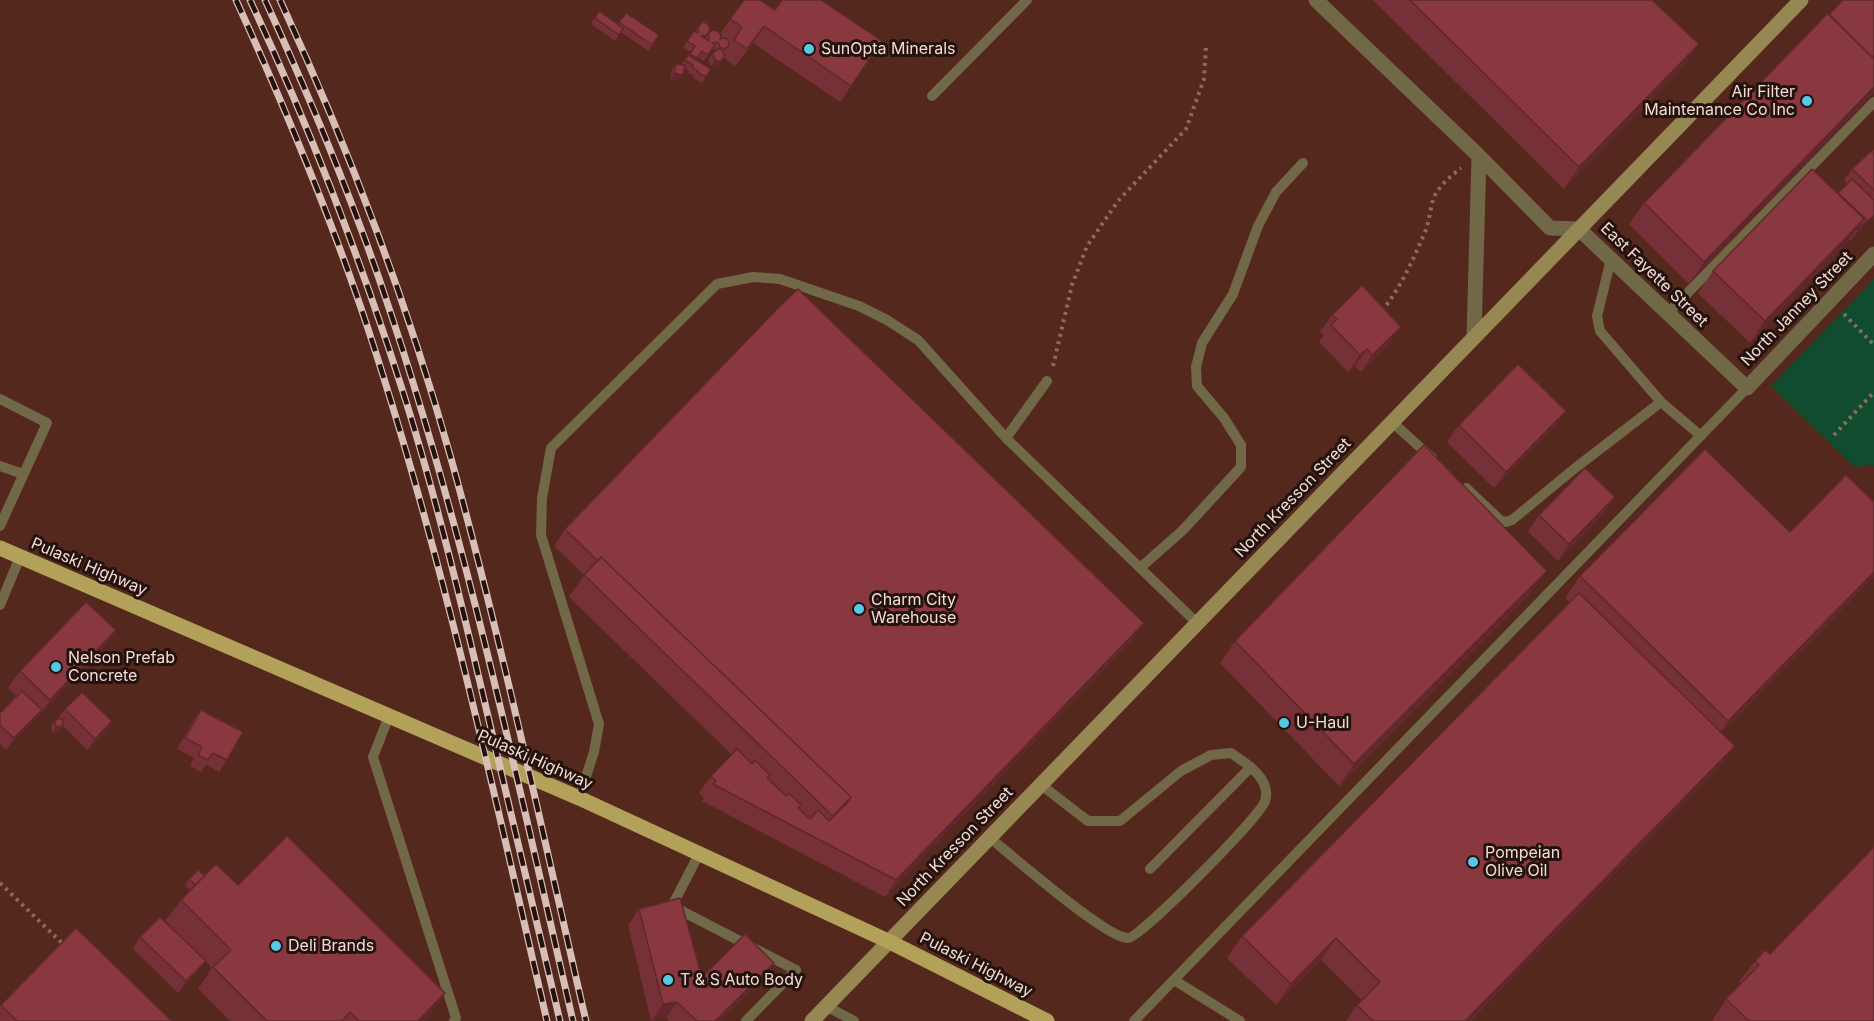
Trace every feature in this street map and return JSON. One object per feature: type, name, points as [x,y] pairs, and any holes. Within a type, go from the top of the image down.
[{"type":"main road","name":"Pulaski Highway","points":[[0,548],[579,798],[888,941],[1047,1021]]},
{"type":"street","name":"East Fayette Street","points":[[1316,0],[1479,156],[1550,228],[1579,229],[1747,388]]},
{"type":"street","name":"North Kresson Street","points":[[812,1021],[1801,0]]},
{"type":"street","points":[[1474,337],[1479,156]]},
{"type":"street","name":"North Janney Street","points":[[1747,388],[1874,254]]},
{"type":"lane","points":[[932,96],[1027,0]]},
{"type":"lane","points":[[1668,313],[1874,102]]},
{"type":"lane","points":[[1140,568],[1183,530],[1241,467],[1241,445],[1224,418],[1197,386],[1196,367],[1202,343],[1233,294],[1258,226],[1276,192],[1303,164]]},
{"type":"lane","points":[[1611,259],[1597,316],[1600,331],[1661,402],[1701,436]]},
{"type":"lane","points":[[579,798],[594,752],[599,724],[542,535],[542,498],[551,448],[717,284],[753,277],[780,279],[859,306],[887,320],[918,340],[1006,438],[1197,623]]},
{"type":"lane","points":[[1006,438],[1047,381]]},
{"type":"lane","points":[[1134,1021],[1747,388]]},
{"type":"lane","points":[[0,399],[46,423],[0,526]]},
{"type":"lane","points":[[1460,483],[1502,521],[1512,520],[1661,402]]},
{"type":"lane","points":[[1392,422],[1443,468]]},
{"type":"lane","points":[[0,466],[23,474]]},
{"type":"lane","points":[[0,605],[20,557]]},
{"type":"lane","points":[[389,716],[373,757],[456,1018],[454,1021]]},
{"type":"lane","points":[[989,837],[1086,915],[1119,937],[1130,939],[1163,911],[1255,817],[1266,801],[1264,783],[1251,767],[1231,753],[1211,754],[1181,771],[1120,821],[1088,821],[1040,784]]},
{"type":"lane","points":[[1150,869],[1251,767]]},
{"type":"lane","points":[[699,854],[672,906],[796,970],[746,1021]]},
{"type":"lane","points":[[1174,980],[1240,1021]]},
{"type":"lane","points":[[826,1006],[854,1021]]},
{"type":"path","points":[[1047,381],[1057,354],[1059,335],[1072,285],[1087,246],[1118,201],[1186,129],[1204,79],[1206,45]]},
{"type":"path","points":[[1376,318],[1394,295],[1407,272],[1426,229],[1434,197],[1441,186],[1465,164],[1479,156]]},
{"type":"path","points":[[1844,314],[1874,345]]},
{"type":"path","points":[[1834,435],[1874,392]]},
{"type":"path","points":[[0,883],[68,948]]},
{"type":"shaded area","points":[[0,0],[1874,0],[1874,279],[1771,386],[1854,467],[1874,465],[1874,1021],[0,1021]]},
{"type":"green space","points":[[1874,279],[1874,465],[1854,467],[1771,386]]},
{"type":"building","name":"SunOpta Minerals","points":[[744,0],[760,0],[775,10],[782,0],[821,0],[882,41],[851,86],[764,26],[747,49],[734,40],[742,27],[730,19]]},
{"type":"building","points":[[1410,0],[1652,0],[1699,44],[1579,167]]},
{"type":"building","points":[[1843,0],[1874,0],[1874,55],[1872,57],[1829,15]]},
{"type":"building","points":[[599,11],[623,28],[619,35],[595,18]]},
{"type":"building","points":[[626,13],[659,35],[652,45],[619,22]]},
{"type":"building","points":[[1828,13],[1874,59],[1874,87],[1704,262],[1644,203]]},
{"type":"building","points":[[703,22],[708,24],[710,29],[707,35],[701,36],[709,41],[709,33],[713,30],[717,31],[721,35],[720,40],[727,39],[729,43],[724,49],[718,42],[712,43],[715,45],[708,55],[702,51],[697,58],[690,54],[695,46],[687,41],[694,31],[698,33],[698,27]]},
{"type":"building","points":[[718,49],[722,50],[725,56],[720,62],[715,60],[712,54]]},
{"type":"building","points":[[688,55],[711,69],[706,77],[685,60]]},
{"type":"building","points":[[676,64],[685,65],[683,75],[674,73]]},
{"type":"building","points":[[1871,151],[1874,154],[1874,190],[1852,169]]},
{"type":"building","points":[[1812,169],[1864,219],[1765,321],[1713,271]]},
{"type":"building","points":[[1852,179],[1874,200],[1874,215],[1864,225],[1867,220],[1838,193]]},
{"type":"building","points":[[1834,189],[1867,220],[1858,230],[1864,219]]},
{"type":"building","points":[[1362,285],[1401,327],[1372,355],[1367,349],[1360,355],[1331,325],[1337,319],[1332,315]]},
{"type":"building","name":"Charm City Warehouse","points":[[798,289],[1144,623],[896,880],[713,784],[716,781],[711,776],[737,749],[752,764],[755,760],[770,775],[767,778],[786,796],[789,793],[801,805],[798,808],[810,819],[818,810],[829,821],[851,797],[601,557],[598,561],[565,529]]},
{"type":"building","points":[[1518,364],[1566,411],[1506,472],[1459,425]]},
{"type":"building","points":[[1424,445],[1547,571],[1354,764],[1235,641]]},
{"type":"building","points":[[1705,449],[1790,532],[1846,475],[1874,502],[1874,572],[1728,721],[1580,576]]},
{"type":"building","points":[[1585,468],[1615,497],[1569,544],[1539,515]]},
{"type":"building","points":[[601,557],[851,797],[833,816],[584,575]]},
{"type":"building","name":"Pompeian Olive Oil","points":[[1579,593],[1735,746],[1465,1021],[1373,1021],[1357,1005],[1380,982],[1336,938],[1291,984],[1242,936]]},
{"type":"building","name":"Nelson Prefab Concrete","points":[[86,602],[116,630],[50,700],[20,671]]},
{"type":"building","points":[[22,691],[42,710],[14,738],[0,725],[0,713]]},
{"type":"building","points":[[82,692],[112,721],[95,739],[65,709]]},
{"type":"building","points":[[201,710],[243,732],[227,760],[213,753],[208,760],[198,755],[202,747],[185,738]]},
{"type":"building","points":[[58,718],[63,720],[63,726],[56,727],[55,721]]},
{"type":"building","name":"Deli Brands","points":[[287,836],[445,993],[418,1021],[359,1021],[350,1012],[342,1021],[267,1021],[213,967],[231,950],[181,900],[216,864],[238,885]]},
{"type":"building","points":[[1874,847],[1874,1021],[1749,1021],[1726,999],[1759,965],[1755,961],[1765,950],[1770,954]]},
{"type":"building","points":[[198,870],[205,876],[195,885],[189,879]]},
{"type":"building","points":[[680,898],[702,977],[745,934],[774,963],[715,1021],[697,1021],[677,1002],[663,1004],[639,909]]},
{"type":"building","points":[[160,917],[206,961],[186,981],[140,937]]},
{"type":"building","points":[[76,928],[172,1021],[17,1021],[1,1005]]},
{"type":"railway","points":[[236,0],[274,84],[326,213],[373,344],[399,428],[446,596],[547,1021]]},
{"type":"railway","points":[[250,0],[333,195],[370,294],[416,434],[458,593],[560,1021]]},
{"type":"railway","points":[[265,0],[300,77],[348,195],[391,314],[419,401],[490,665],[573,1021]]},
{"type":"railway","points":[[280,0],[353,170],[396,286],[435,403],[488,601],[586,1021]]},
{"type":"place","name":"SunOpta Minerals","points":[[809,49]]},
{"type":"place","name":"Air Filter Maintenance Co Inc","points":[[1807,101]]},
{"type":"place","name":"Charm City Warehouse","points":[[859,609]]},
{"type":"place","name":"Nelson Prefab Concrete","points":[[56,667]]},
{"type":"place","name":"U-Haul","points":[[1284,723]]},
{"type":"place","name":"Pompeian Olive Oil","points":[[1473,862]]},
{"type":"place","name":"Deli Brands","points":[[276,946]]},
{"type":"place","name":"T & S Auto Body","points":[[668,980]]}]
